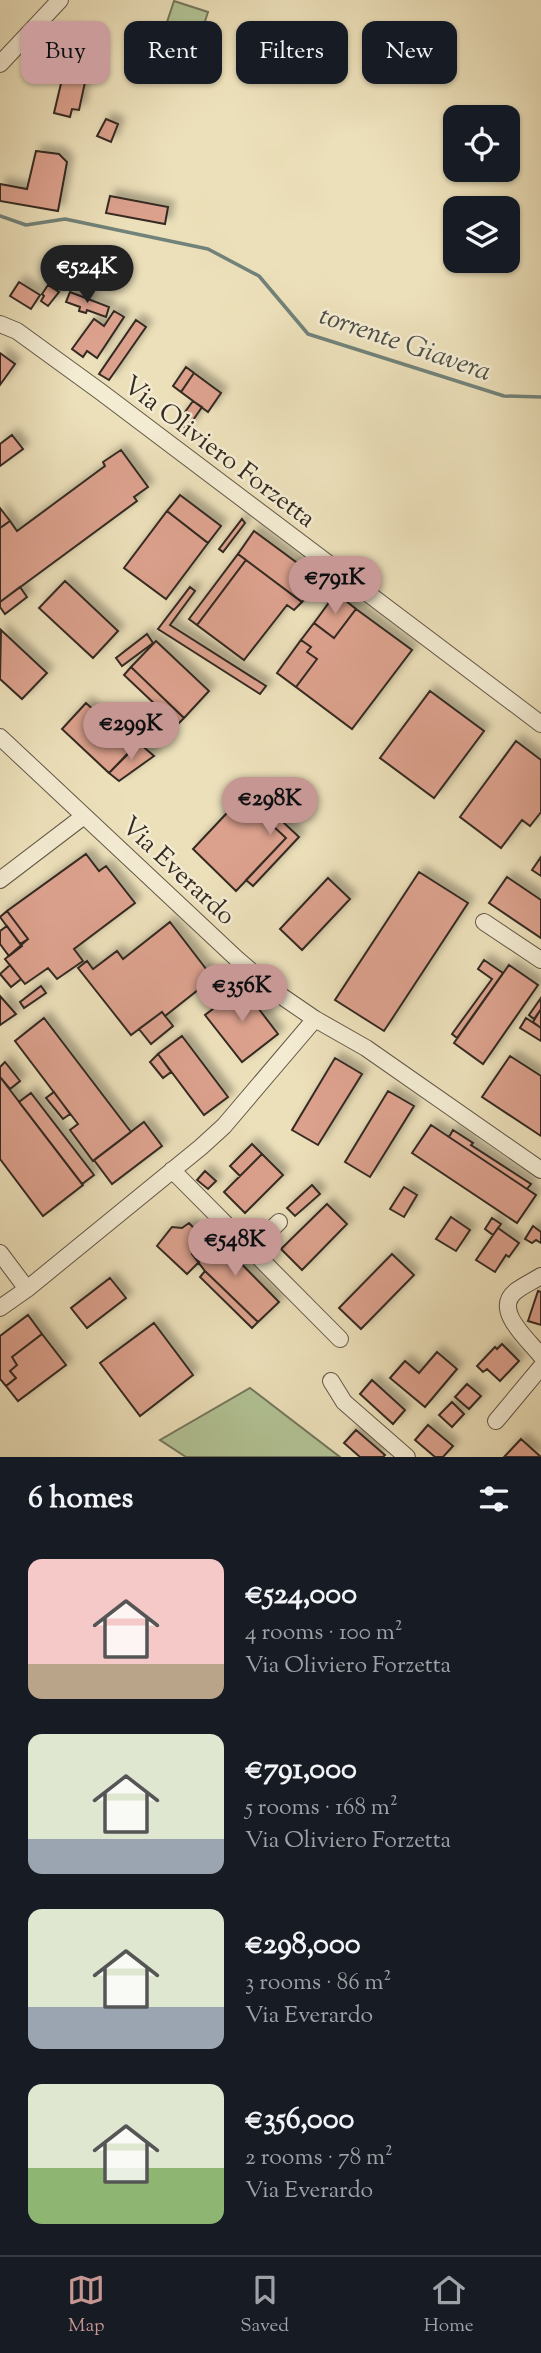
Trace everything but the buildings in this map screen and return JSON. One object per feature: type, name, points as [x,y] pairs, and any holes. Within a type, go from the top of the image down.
[{"type":"street","points":[[0,64],[60,0]]},
{"type":"street","name":"Via Oliviero Forzetta","points":[[0,324],[17,331],[101,392],[541,724]]},
{"type":"street","name":"Via Everardo","points":[[0,737],[237,960],[274,991],[315,1019],[366,1048],[541,1170]]},
{"type":"street","points":[[0,880],[84,816]]},
{"type":"street","points":[[484,922],[541,960]]},
{"type":"street","points":[[0,1308],[27,1289],[224,1126],[315,1019]]},
{"type":"street","points":[[172,1170],[340,1339]]},
{"type":"street","points":[[252,1248],[279,1222]]},
{"type":"street","points":[[0,1253],[27,1289]]},
{"type":"street","points":[[541,1276],[516,1291],[507,1305],[511,1319],[541,1356]]},
{"type":"street","points":[[495,1421],[541,1367]]},
{"type":"street","points":[[331,1381],[344,1402],[407,1457]]},
{"type":"green space","points":[[174,1],[208,12],[205,21],[167,21]]},
{"type":"green space","points":[[250,1388],[340,1457],[186,1457],[160,1440]]},
{"type":"waterway","name":"torrente Giavera","points":[[0,216],[26,225],[65,219],[208,249],[259,276],[308,334],[504,396],[541,397]]}]
